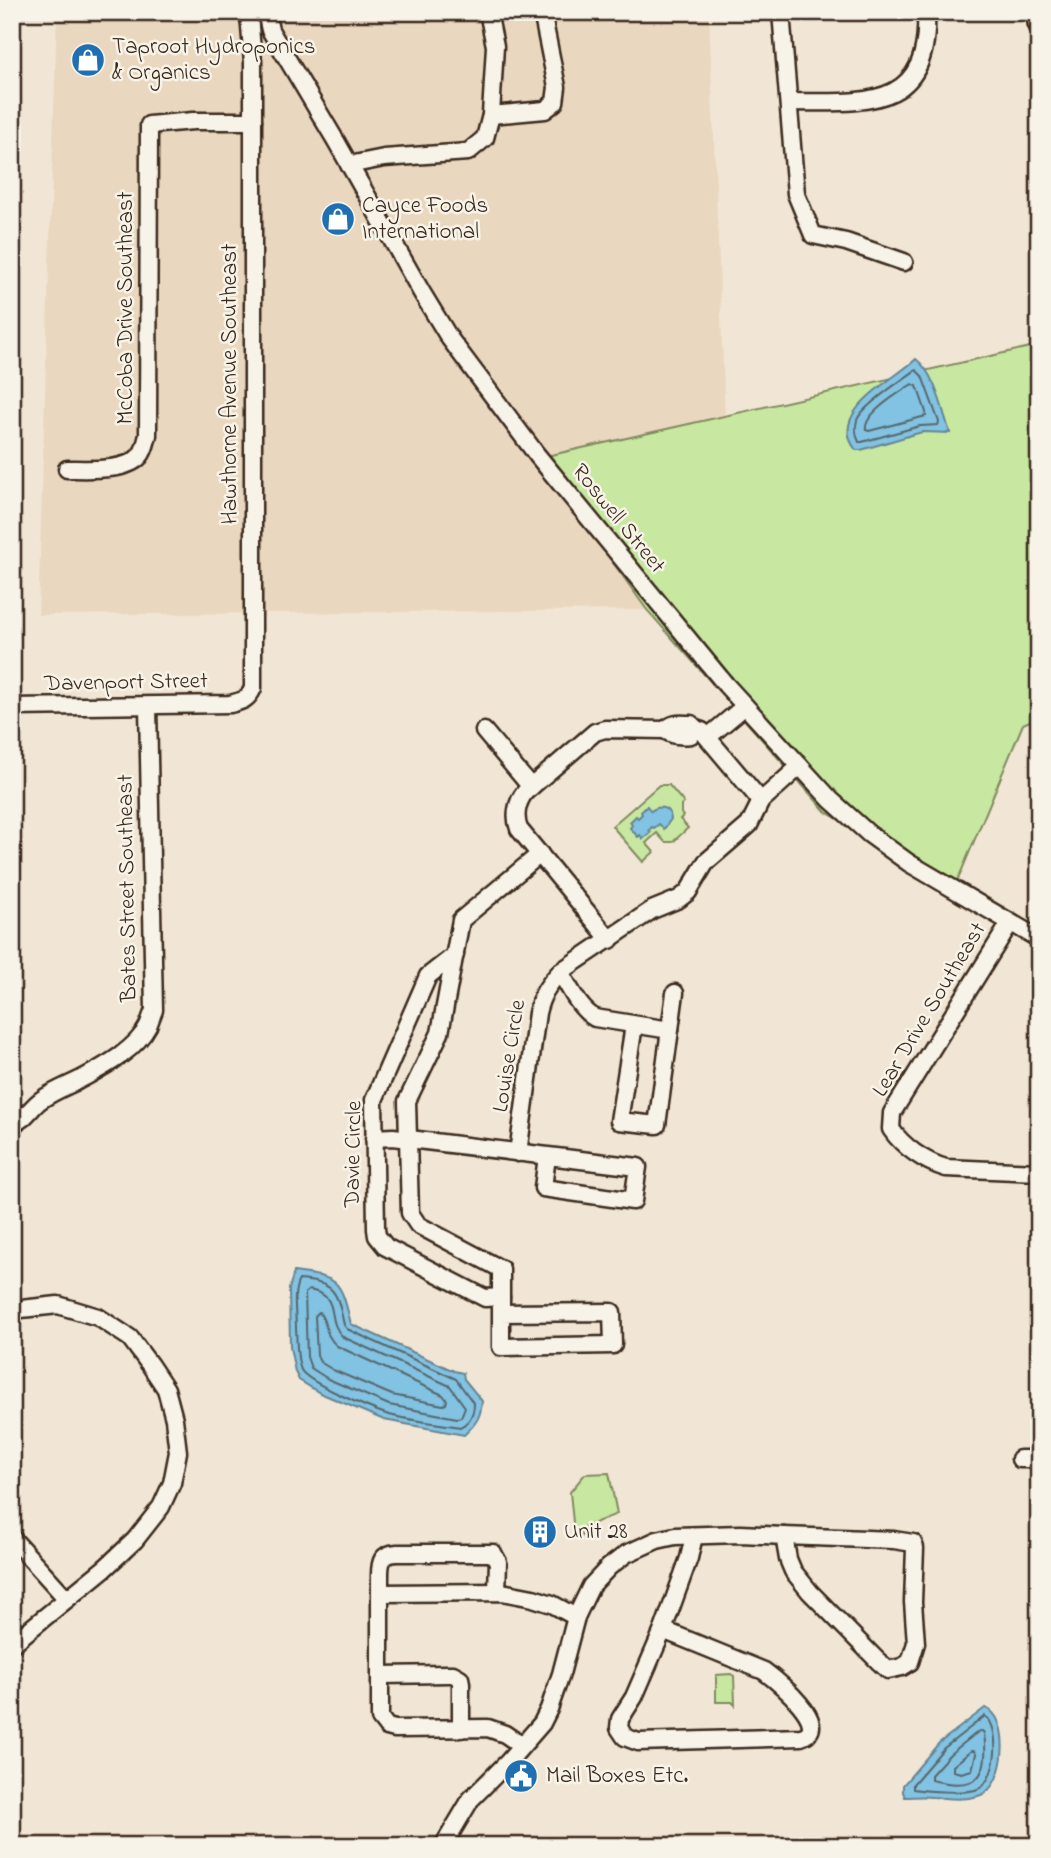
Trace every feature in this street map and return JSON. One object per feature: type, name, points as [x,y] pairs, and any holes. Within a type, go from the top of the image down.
[{"type":"main road","points":[[1038,12],[1039,23]]},
{"type":"street","name":"Roswell Street","points":[[266,12],[273,34],[422,293],[471,369],[580,508],[745,706],[831,800],[869,834],[909,863],[1039,939]]},
{"type":"street","points":[[349,165],[384,158],[468,152],[485,138],[491,115],[495,46],[488,12]]},
{"type":"street","points":[[491,115],[545,110],[555,102],[557,87],[542,12]]},
{"type":"street","points":[[781,12],[796,194],[813,235],[846,242],[904,262]]},
{"type":"street","points":[[789,102],[859,102],[894,93],[916,72],[923,55],[926,12]]},
{"type":"street","name":"Roswell Street","points":[[248,14],[273,34]]},
{"type":"street","name":"Hawthorne Avenue Southeast","points":[[241,701],[249,696],[254,679],[253,62],[248,14]]},
{"type":"street","points":[[253,62],[273,34]]},
{"type":"street","name":"McCoba Drive Southeast","points":[[67,469],[131,464],[144,450],[148,435],[149,125],[193,121],[253,121]]},
{"type":"street","name":"Davenport Street","points":[[12,707],[215,705],[241,701]]},
{"type":"street","name":"Bates Street Southeast","points":[[12,1124],[19,1122],[39,1101],[104,1066],[131,1046],[147,1027],[154,1010],[148,706]]},
{"type":"street","points":[[610,940],[519,829],[516,817],[519,801],[531,787],[595,732],[605,729],[665,730],[672,735],[691,735],[702,733],[745,706]]},
{"type":"street","points":[[484,731],[531,787]]},
{"type":"street","points":[[702,733],[761,802]]},
{"type":"street","points":[[670,1030],[601,1020],[589,1015],[560,972],[652,910],[679,899],[688,892],[706,862],[749,825],[761,802],[800,766]]},
{"type":"street","name":"Davie Circle","points":[[455,955],[428,976],[374,1100],[376,1228],[380,1241],[386,1247],[501,1305],[612,1312],[613,1345],[501,1347],[501,1305],[501,1269],[418,1225],[410,1213],[407,1101],[440,1032],[455,955],[461,920],[540,854]]},
{"type":"street","name":"Lear Drive Southeast","points":[[1010,923],[892,1112],[891,1129],[905,1146],[939,1166],[1039,1172]]},
{"type":"street","name":"Louise Circle","points":[[518,1153],[540,1000],[560,972]]},
{"type":"street","points":[[634,1025],[619,1121],[657,1125],[676,993]]},
{"type":"street","points":[[374,1138],[393,1137],[638,1167],[633,1201],[543,1188],[547,1156]]},
{"type":"street","points":[[12,1310],[58,1305],[98,1317],[130,1338],[166,1389],[174,1419],[178,1452],[172,1483],[161,1507],[135,1540],[106,1568],[12,1644]]},
{"type":"street","points":[[1020,1459],[1039,1459]]},
{"type":"street","points":[[443,1846],[471,1799],[542,1723],[561,1674],[576,1617],[591,1586],[626,1554],[657,1540],[675,1536],[741,1534],[894,1540],[913,1543],[916,1643],[909,1662],[902,1667],[888,1670],[878,1661],[793,1571],[784,1536]]},
{"type":"street","points":[[663,1630],[764,1671],[805,1711],[812,1727],[808,1733],[801,1737],[638,1742],[625,1737],[619,1728],[620,1719],[634,1697],[663,1630],[689,1558],[694,1536]]},
{"type":"street","points":[[12,1538],[67,1599]]},
{"type":"street","points":[[497,1591],[498,1562],[493,1553],[390,1553],[383,1557],[380,1563],[380,1718],[387,1727],[395,1730],[488,1728],[505,1734],[521,1745]]},
{"type":"street","points":[[381,1593],[497,1591],[552,1604],[576,1617]]},
{"type":"street","points":[[380,1675],[457,1675],[461,1684],[461,1729]]},
{"type":"shaded area","points":[[57,12],[709,12],[725,416],[539,459],[647,610],[38,615]]},
{"type":"green space","points":[[1039,345],[1039,717],[1023,724],[954,889],[826,812],[647,610],[538,458]]},
{"type":"green space","points":[[659,785],[669,785],[684,803],[681,806],[683,816],[680,819],[688,828],[673,842],[665,842],[657,833],[646,843],[654,852],[643,862],[612,826]]},
{"type":"green space","points":[[609,1473],[617,1514],[579,1529],[582,1536],[577,1538],[570,1492],[585,1474]]},
{"type":"green space","points":[[716,1675],[734,1676],[735,1705],[732,1702],[716,1702]]},
{"type":"water","points":[[916,359],[923,365],[933,383],[950,433],[922,432],[856,450],[849,436],[849,423],[856,410],[866,398]]},
{"type":"water","points":[[647,806],[651,811],[664,808],[671,819],[664,829],[659,824],[652,827],[649,830],[651,832],[643,839],[630,828],[630,822],[636,816],[638,818]]},
{"type":"water","points":[[294,1272],[321,1276],[336,1283],[344,1298],[351,1324],[463,1373],[464,1379],[482,1401],[479,1416],[472,1427],[464,1435],[384,1420],[320,1393],[299,1380],[290,1347],[289,1289]]},
{"type":"water","points":[[985,1708],[993,1713],[1002,1736],[1001,1765],[990,1789],[969,1798],[905,1797],[903,1785],[939,1743]]},
{"type":"place","name":"Taproot Hydroponics & Organics","points":[[88,60]]},
{"type":"place","name":"Cayce Foods International","points":[[338,219]]},
{"type":"place","name":"Unit 28","points":[[540,1532]]},
{"type":"place","name":"Mail Boxes Etc.","points":[[521,1776]]}]
